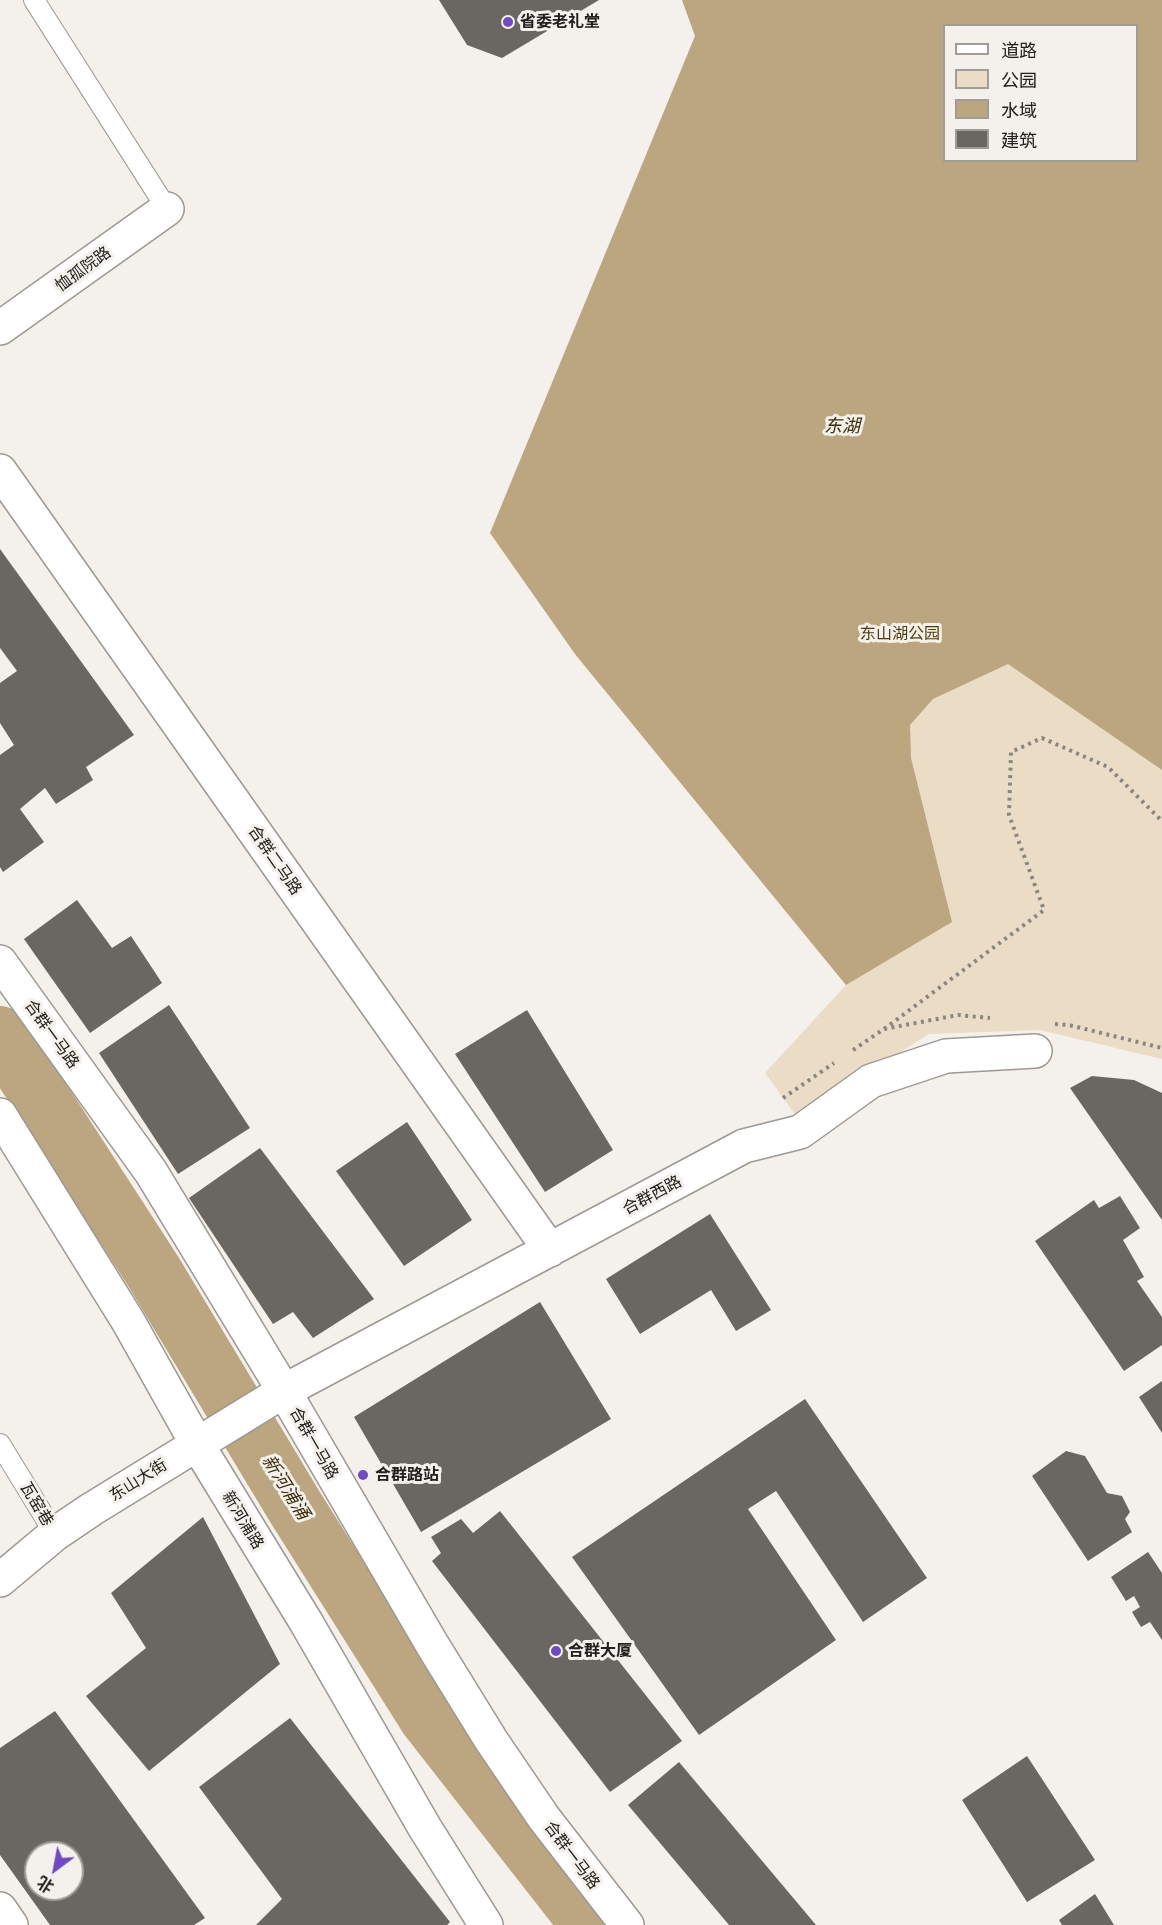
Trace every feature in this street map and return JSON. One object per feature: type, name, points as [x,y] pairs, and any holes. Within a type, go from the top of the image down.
[{"type":"street","name":"恤孤院路","points":[[0,328],[167,209]]},
{"type":"street","name":"合群二马路","points":[[0,471],[550,1250]]},
{"type":"street","name":"合群一马路","points":[[0,962],[151,1172],[272,1399],[433,1646],[491,1740],[544,1818],[627,1925]]},
{"type":"street","name":"合群西路","points":[[272,1399],[744,1146],[800,1132],[871,1082],[946,1056],[1035,1051]]},
{"type":"street","name":"新河浦路","points":[[0,1115],[128,1321],[209,1437],[306,1622],[480,1923]]},
{"type":"street","name":"东山大街","points":[[0,1580],[55,1534],[272,1399]]},
{"type":"street","points":[[0,1909],[10,1925]]},
{"type":"lane","points":[[34,0],[167,209]]},
{"type":"lane","name":"瓦窑巷","points":[[0,1444],[55,1534]]},
{"type":"path","points":[[884,1029],[1044,910],[1009,815],[1011,752],[1042,738],[1108,767],[1162,821]]},
{"type":"green space","name":"东湖","points":[[1162,0],[1162,1059],[1040,1030],[929,1034],[797,1117],[765,1073],[846,985],[575,654],[943,77],[943,162],[1138,162],[1138,24]]},
{"type":"water","name":"东湖","points":[[682,0],[1162,0],[1162,770],[1008,664],[933,699],[910,725],[911,758],[952,922],[846,985],[575,654],[490,533],[695,36]]},
{"type":"building","name":"省委老礼堂","points":[[439,0],[599,0],[502,58],[467,45]]},
{"type":"building","points":[[0,549],[134,735],[86,767],[93,780],[56,804],[45,788],[20,809],[44,842],[3,872],[0,867],[0,755],[14,745],[0,723],[0,683],[17,671],[0,648]]},
{"type":"building","points":[[77,900],[112,948],[131,936],[162,983],[90,1033],[24,939]]},
{"type":"building","points":[[169,1005],[250,1128],[178,1174],[99,1053]]},
{"type":"building","points":[[527,1010],[613,1150],[545,1192],[455,1054]]},
{"type":"building","points":[[1092,1076],[1134,1080],[1162,1093],[1162,1220],[1070,1088]]},
{"type":"building","points":[[407,1122],[472,1220],[404,1266],[336,1171]]},
{"type":"building","points":[[260,1148],[374,1299],[313,1338],[293,1312],[273,1324],[189,1198]]},
{"type":"building","points":[[1120,1196],[1140,1228],[1123,1240],[1144,1277],[1137,1281],[1162,1317],[1162,1345],[1124,1371],[1035,1241],[1094,1200],[1099,1208]]},
{"type":"building","points":[[710,1214],[771,1310],[736,1331],[711,1290],[640,1334],[606,1279]]},
{"type":"building","points":[[540,1302],[611,1419],[421,1532],[354,1417]]},
{"type":"building","points":[[1162,1381],[1162,1433],[1139,1397]]},
{"type":"building","points":[[805,1399],[927,1578],[863,1622],[776,1491],[748,1509],[836,1640],[699,1735],[572,1557]]},
{"type":"building","points":[[1066,1451],[1085,1456],[1107,1493],[1122,1496],[1130,1512],[1125,1519],[1132,1532],[1088,1561],[1032,1476]]},
{"type":"building","name":"合群大厦","points":[[500,1511],[682,1741],[610,1792],[432,1561],[441,1553],[431,1537],[461,1519],[473,1533]]},
{"type":"building","points":[[203,1517],[280,1664],[149,1771],[86,1696],[146,1648],[111,1593]]},
{"type":"building","points":[[1148,1552],[1162,1573],[1162,1640],[1150,1622],[1141,1627],[1132,1612],[1140,1607],[1134,1596],[1126,1601],[1111,1577]]},
{"type":"building","points":[[55,1711],[205,1918],[194,1925],[50,1925],[33,1901],[84,1901],[84,1841],[24,1841],[24,1889],[0,1855],[0,1748]]},
{"type":"building","points":[[290,1718],[450,1922],[447,1925],[256,1925],[282,1899],[199,1787]]},
{"type":"building","points":[[1027,1756],[1095,1860],[1027,1902],[962,1800]]},
{"type":"building","points":[[679,1762],[816,1925],[729,1925],[628,1805]]},
{"type":"building","points":[[1095,1894],[1114,1925],[1062,1925],[1059,1920]]},
{"type":"waterway","name":"新河浦涌","points":[[0,1035],[153,1271],[295,1507],[428,1718],[590,1925]]},
{"type":"place","name":"省委老礼堂","points":[[508,22]]},
{"type":"place","name":"合群路站","points":[[363,1475]]},
{"type":"place","name":"合群大厦","points":[[556,1651]]},
{"type":"park label","name":"东山湖公园","points":[[900,634]]}]
